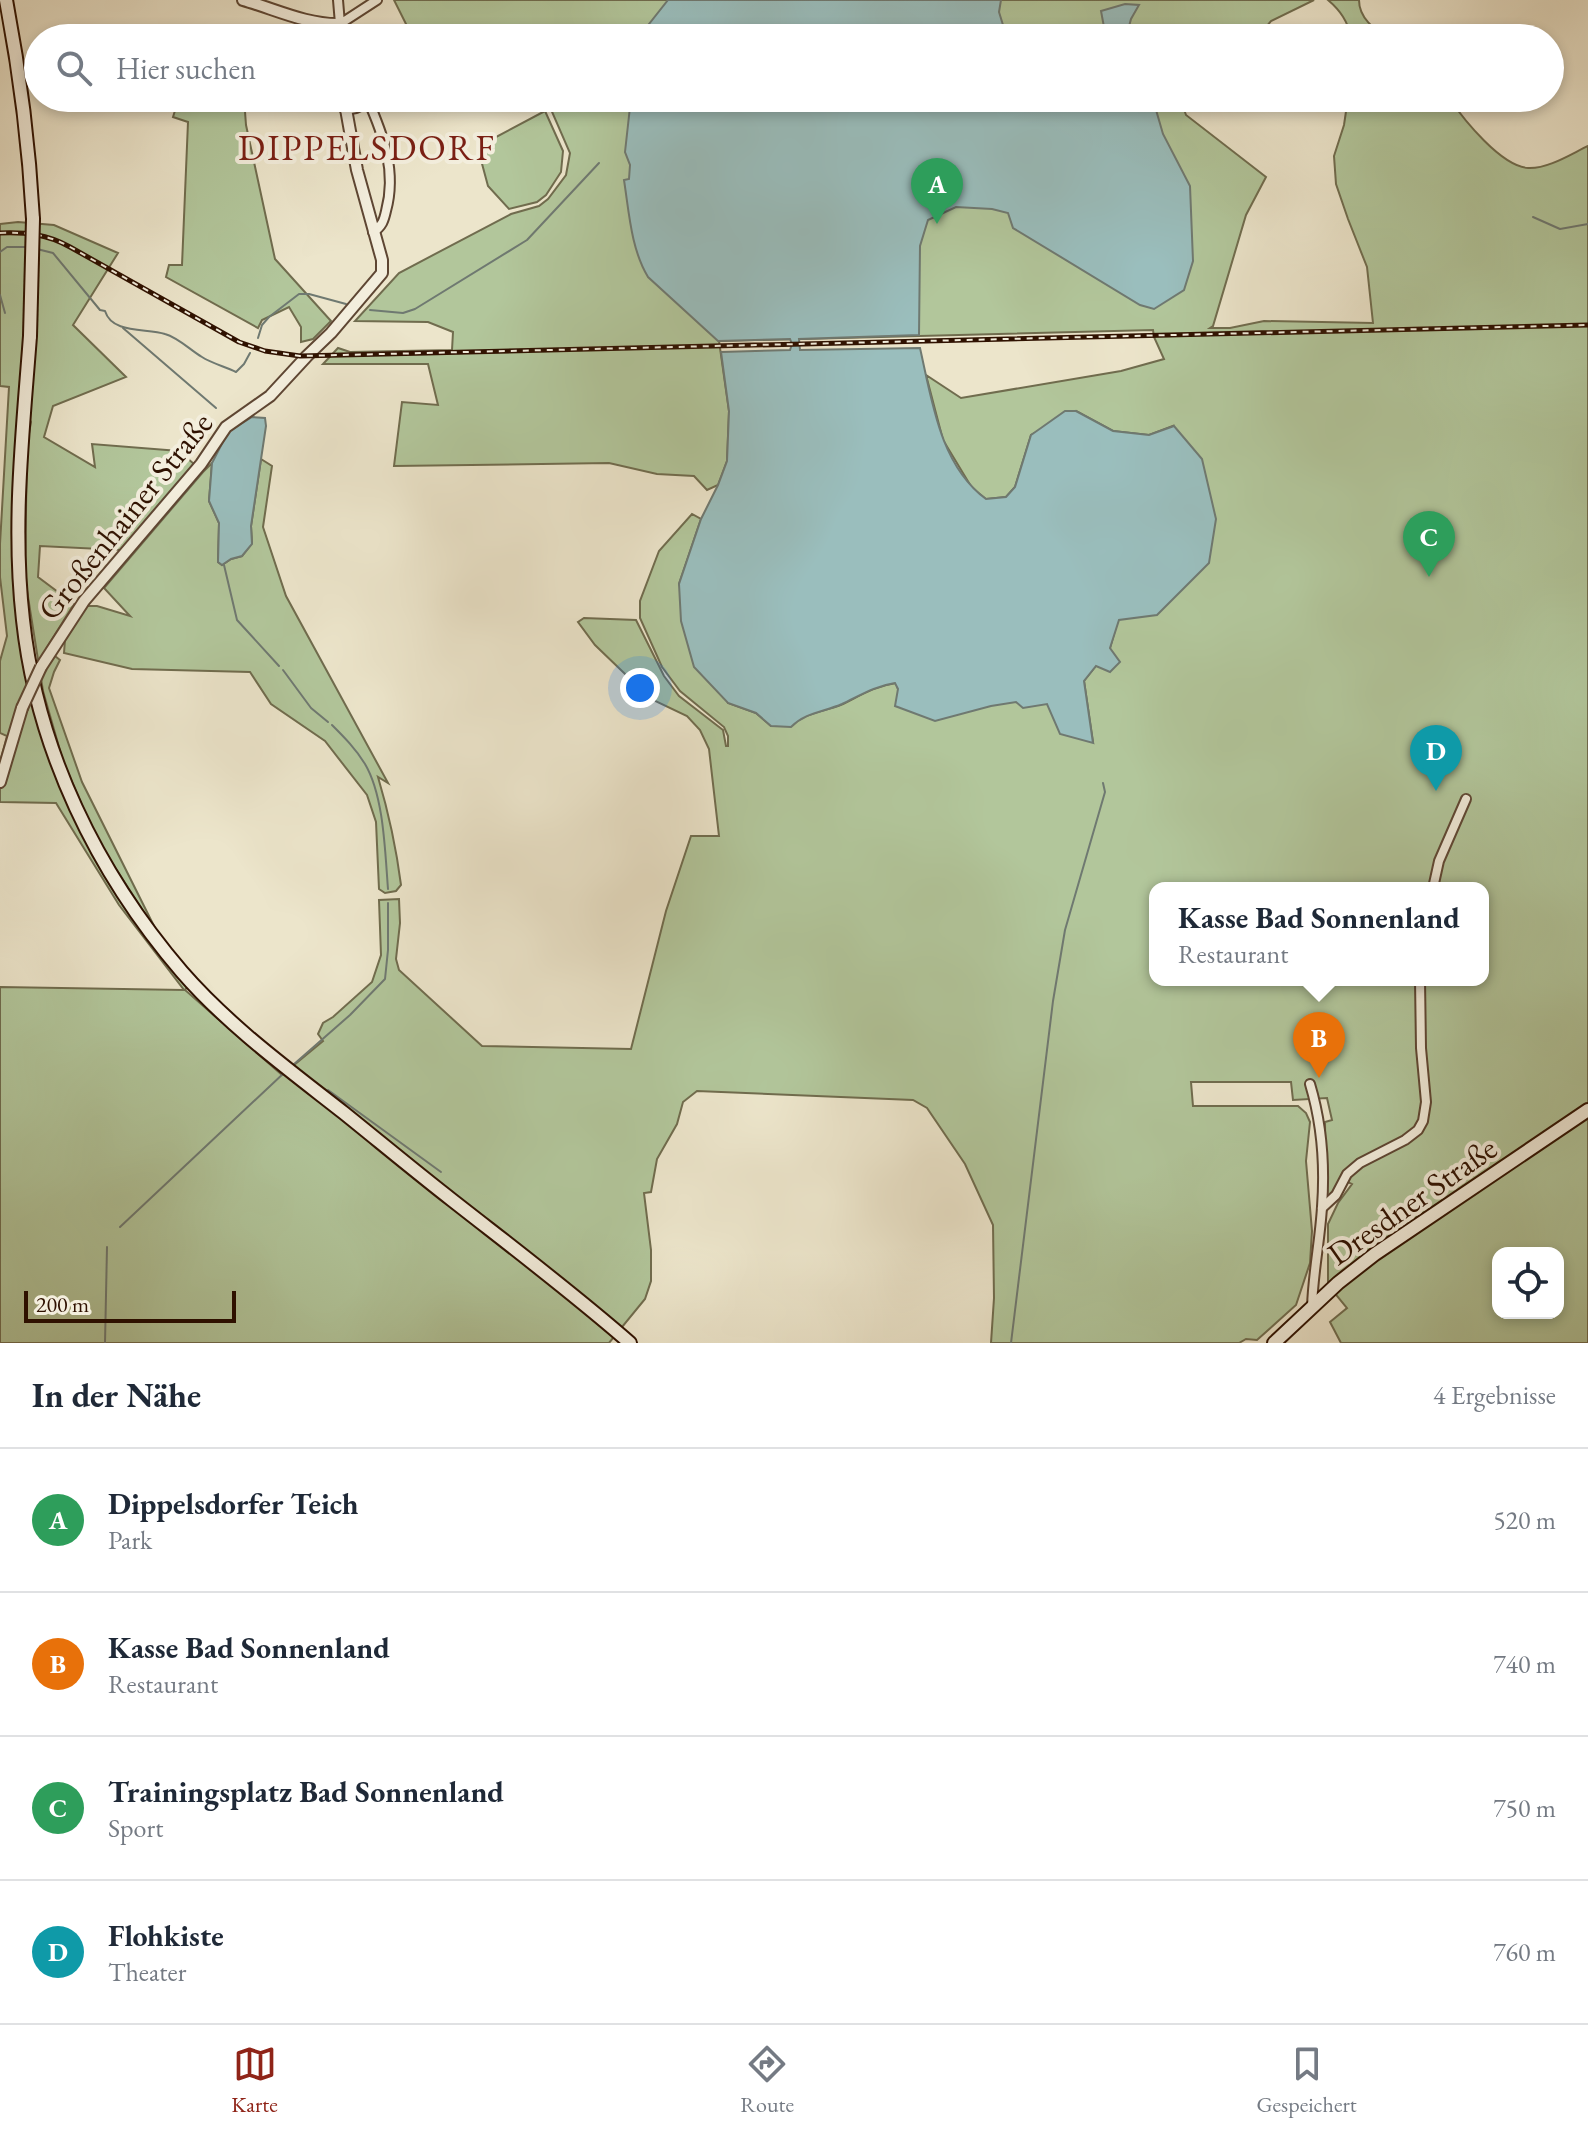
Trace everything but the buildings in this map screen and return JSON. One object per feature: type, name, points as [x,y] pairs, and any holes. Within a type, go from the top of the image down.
[{"type":"main road","points":[[6,0],[24,108]]},
{"type":"main road","points":[[25,112],[33,219],[18,562],[30,666],[64,783],[99,854],[126,899],[203,993],[280,1064],[630,1343]]},
{"type":"main road","name":"Dresdner Straße","points":[[1274,1343],[1346,1276],[1375,1254],[1588,1110]]},
{"type":"street","points":[[243,0],[326,24],[340,24],[377,0]]},
{"type":"street","points":[[338,0],[340,24]]},
{"type":"street","name":"Großenhainer Straße","points":[[0,782],[22,708],[41,667],[84,601],[201,464],[226,427],[270,396],[331,333],[382,273],[383,266],[357,170],[345,112]]},
{"type":"street","points":[[373,112],[383,136],[391,191],[384,221],[373,232]]},
{"type":"street","points":[[1434,882],[1439,861],[1466,799]]},
{"type":"street","points":[[1322,1208],[1336,1195],[1347,1174],[1360,1163],[1405,1140],[1418,1130],[1423,1121],[1426,1102],[1420,986]]},
{"type":"street","points":[[1310,1084],[1323,1160],[1322,1208],[1312,1307]]},
{"type":"green space","points":[[394,0],[1314,0],[1269,24],[406,24]]},
{"type":"green space","points":[[1328,0],[1359,0],[1364,18],[1370,24],[1347,24]]},
{"type":"green space","points":[[175,112],[245,112],[275,259],[331,321],[313,339],[301,342],[301,327],[289,307],[262,320],[258,328],[166,277],[169,265],[182,265],[188,122],[173,117]]},
{"type":"green space","points":[[545,112],[563,151],[561,172],[546,195],[537,202],[509,209],[488,186],[481,160],[496,137]]},
{"type":"green space","points":[[552,112],[1185,112],[1266,177],[1246,215],[1210,328],[1230,328],[1264,321],[1373,323],[1367,267],[1336,184],[1334,156],[1346,112],[1460,112],[1495,151],[1528,168],[1551,164],[1588,146],[1588,1343],[1341,1343],[1330,1322],[1347,1308],[1328,1285],[1328,1224],[1352,1184],[1342,1179],[1334,1193],[1326,1198],[1325,1122],[1332,1120],[1327,1098],[1293,1100],[1291,1082],[1191,1082],[1193,1106],[1298,1106],[1310,1122],[1306,1161],[1312,1231],[1310,1263],[1296,1305],[1257,1340],[1246,1339],[1239,1343],[991,1343],[993,1225],[965,1164],[927,1108],[913,1100],[697,1091],[683,1102],[677,1124],[657,1159],[651,1192],[644,1193],[651,1250],[651,1281],[645,1299],[609,1343],[0,1343],[0,987],[184,990],[119,905],[56,803],[0,802],[0,762],[7,736],[0,733],[0,661],[7,636],[0,577],[0,544],[9,387],[0,386],[0,224],[54,225],[118,253],[73,325],[126,377],[53,406],[44,437],[95,467],[92,444],[179,451],[194,464],[121,550],[40,546],[38,577],[74,604],[46,649],[60,660],[49,688],[82,782],[158,934],[96,838],[63,761],[43,691],[25,578],[27,445],[31,422],[22,407],[14,532],[33,703],[104,871],[189,985],[185,990],[282,1075],[323,1041],[318,1034],[323,1023],[372,982],[381,955],[379,900],[399,899],[396,959],[399,970],[482,1046],[631,1049],[666,911],[691,836],[719,836],[709,749],[700,730],[687,716],[651,699],[595,645],[578,622],[584,618],[636,620],[664,676],[679,696],[723,730],[728,746],[724,727],[680,691],[662,667],[640,618],[640,601],[659,551],[692,514],[701,519],[679,584],[728,703],[756,713],[771,726],[791,726],[809,715],[896,683],[898,689],[1031,687],[1093,742],[1084,681],[1110,648],[1173,426],[1149,435],[1113,431],[1076,411],[1031,435],[1015,487],[1006,497],[986,499],[972,488],[943,440],[926,375],[961,398],[1121,371],[1164,359],[1153,330],[719,341],[729,411],[727,461],[718,485],[707,490],[694,476],[657,474],[609,463],[394,466],[402,402],[438,405],[428,364],[323,364],[338,348],[350,352],[452,350],[453,332],[428,322],[355,321],[399,273],[511,214],[539,206],[566,175],[570,153]]},
{"type":"green space","points":[[261,459],[272,466],[263,527],[286,596],[388,783],[378,777],[399,871],[401,885],[396,891],[385,893],[379,889],[376,822],[367,795],[325,741],[271,704],[250,672],[132,669],[64,653],[65,640],[87,606],[130,616],[104,588],[212,463],[209,501],[219,523],[218,562],[222,565],[242,556],[252,543],[251,526]]},
{"type":"water","points":[[668,0],[1001,0],[999,12],[1003,24],[649,24]]},
{"type":"water","points":[[1125,4],[1139,5],[1130,24],[1103,24],[1101,11]]},
{"type":"water","points":[[629,112],[1157,112],[1163,134],[1190,186],[1193,261],[1184,290],[1154,309],[1140,305],[1013,228],[1008,213],[956,207],[928,220],[920,246],[919,335],[799,339],[800,350],[920,348],[934,410],[948,450],[970,485],[986,499],[1006,497],[1015,487],[1031,435],[1065,411],[1076,411],[1113,431],[1149,435],[1174,426],[1202,459],[1216,519],[1209,563],[1157,615],[1119,620],[1110,648],[1120,662],[1110,672],[1096,666],[1084,681],[1093,743],[1060,734],[1047,704],[1023,708],[1016,702],[935,721],[895,706],[898,689],[895,683],[809,715],[791,727],[771,726],[756,713],[728,703],[694,667],[681,621],[679,584],[701,519],[727,461],[729,411],[721,352],[790,350],[792,344],[790,339],[718,341],[648,277],[634,242],[629,217],[624,180],[629,179],[630,165],[625,152]]},
{"type":"water","points":[[252,417],[265,418],[266,426],[251,526],[252,544],[242,556],[222,565],[218,562],[219,523],[209,501],[212,463],[228,432]]},
{"type":"waterway","points":[[370,310],[403,313],[415,309],[527,240],[599,163]]},
{"type":"waterway","points":[[1533,217],[1560,229],[1588,224]]},
{"type":"waterway","points":[[0,252],[7,247],[26,247]]},
{"type":"waterway","points":[[37,249],[53,253],[100,310],[122,327],[170,336],[206,359],[236,372],[250,353]]},
{"type":"waterway","points":[[258,338],[262,325],[269,317],[299,294],[346,304]]},
{"type":"waterway","points":[[0,295],[5,313]]},
{"type":"waterway","points":[[123,328],[216,408]]},
{"type":"waterway","points":[[224,565],[237,620],[279,666]]},
{"type":"waterway","points":[[283,670],[311,708],[328,722]]},
{"type":"waterway","points":[[332,725],[358,753],[371,777],[382,825],[388,889]]},
{"type":"waterway","points":[[1011,1343],[1053,1001],[1065,930],[1105,792],[1103,783]]},
{"type":"waterway","points":[[293,1065],[385,979],[388,903]]},
{"type":"waterway","points":[[120,1227],[285,1072]]},
{"type":"waterway","points":[[328,1090],[441,1172]]},
{"type":"waterway","points":[[105,1343],[107,1247]]},
{"type":"railway","points":[[0,233],[53,239],[239,342],[265,351],[300,356],[1588,325]]},
{"type":"place","name":"Dippelsdorfer Teich","points":[[937,224]]},
{"type":"place","name":"Trainingsplatz Bad Sonnenland","points":[[1429,577]]},
{"type":"place","name":"Flohkiste","points":[[1436,791]]},
{"type":"place","name":"Kasse Bad Sonnenland","points":[[1319,1078]]},
{"type":"district","name":"DIPPELSDORF","points":[[367,147]]}]
